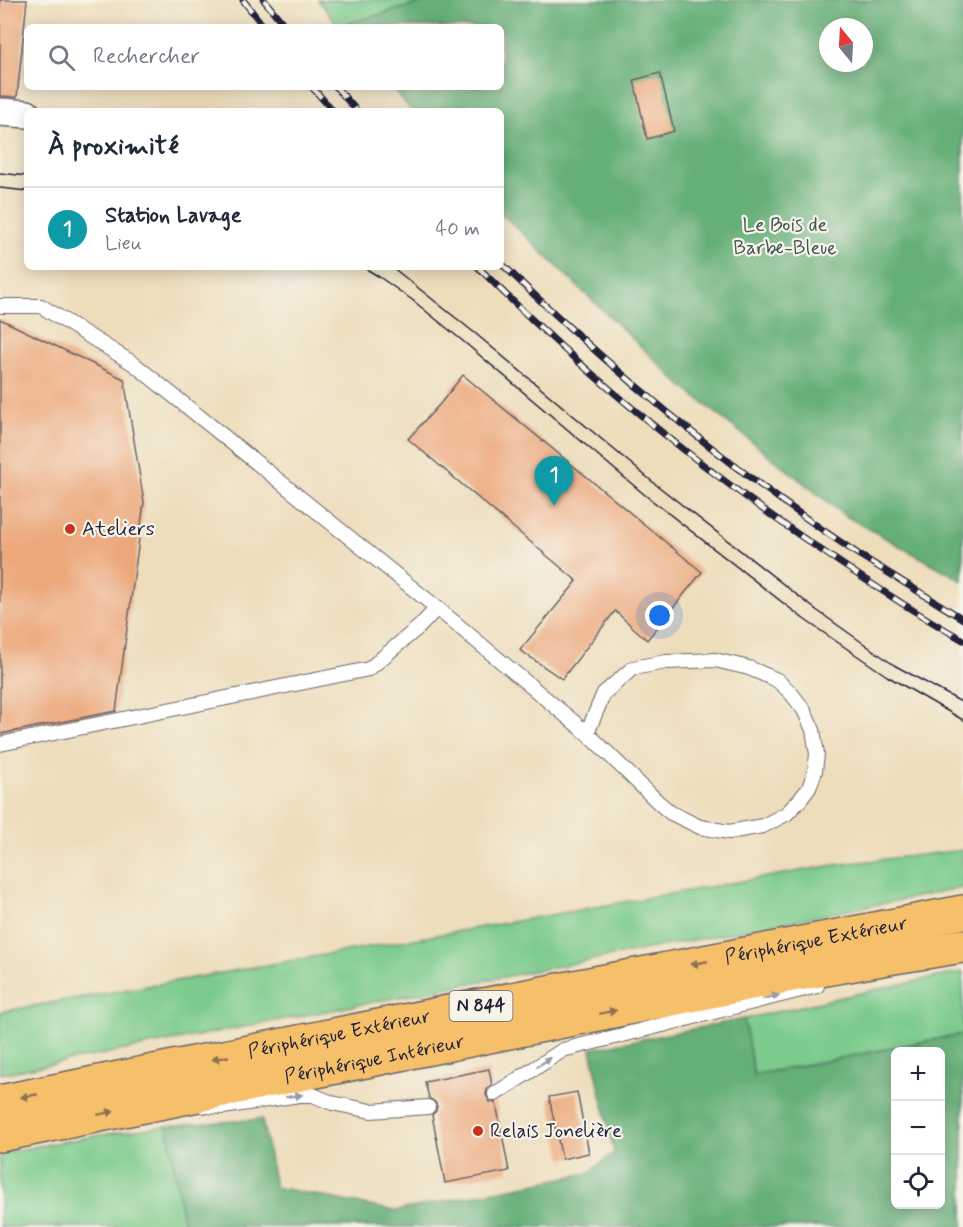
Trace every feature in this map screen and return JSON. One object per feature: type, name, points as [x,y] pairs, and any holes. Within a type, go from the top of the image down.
[{"type":"highway","name":"Périphérique Extérieur","points":[[0,1102],[963,912]]},
{"type":"highway","name":"Périphérique Intérieur","points":[[0,1135],[769,979],[954,947]]},
{"type":"street","points":[[0,112],[24,114]]},
{"type":"lane","points":[[0,306],[41,306],[134,364],[437,608],[587,733],[671,813],[700,827],[729,832],[763,826],[786,814],[799,801],[809,788],[815,771],[817,754],[813,730],[804,710],[791,693],[777,680],[749,668],[715,660],[666,662],[633,668],[604,693],[587,733]]},
{"type":"lane","points":[[0,744],[369,669],[420,626],[437,608]]},
{"type":"lane","points":[[847,978],[954,947]]},
{"type":"lane","points":[[495,1094],[562,1050],[825,984]]},
{"type":"lane","points":[[152,1104],[223,1107],[299,1095],[313,1095],[332,1103],[371,1112],[428,1107]]},
{"type":"green space","points":[[318,0],[431,0],[346,24],[337,24]]},
{"type":"green space","name":"Le Bois de Barbe-Bleue","points":[[431,0],[963,0],[963,581],[844,515],[682,386],[504,216],[504,108],[409,108],[394,90],[504,90],[504,24],[346,24]]},
{"type":"green space","points":[[963,850],[963,888],[0,1074],[0,1012],[834,865]]},
{"type":"green space","points":[[963,972],[963,1034],[753,1075],[744,1019]]},
{"type":"green space","points":[[744,1019],[754,1075],[891,1048],[891,1209],[945,1209],[945,1047],[897,1047],[963,1034],[963,1227],[184,1227],[167,1126],[262,1119],[275,1187],[395,1211],[588,1173],[614,1153],[591,1049]]},
{"type":"green space","points":[[167,1126],[184,1227],[0,1227],[0,1153]]},
{"type":"building","points":[[0,0],[27,0],[17,97],[0,96]]},
{"type":"building","points":[[660,73],[674,131],[647,139],[634,80]]},
{"type":"building","name":"Ateliers","points":[[0,319],[124,379],[144,502],[116,711],[0,734]]},
{"type":"building","points":[[463,375],[702,572],[647,640],[615,611],[562,679],[520,650],[577,581],[408,439]]},
{"type":"building","points":[[489,1069],[492,1085],[487,1089],[486,1095],[490,1102],[496,1103],[509,1171],[445,1183],[432,1115],[437,1106],[429,1098],[425,1082]]},
{"type":"building","points":[[577,1092],[589,1153],[562,1159],[549,1097]]},
{"type":"tram line","points":[[0,173],[24,176]]},
{"type":"tram line","points":[[0,188],[24,191]]},
{"type":"tram line","points":[[368,270],[411,299],[645,495],[805,620],[887,676],[963,720]]},
{"type":"tram line","points":[[396,270],[654,483],[815,609],[894,665],[963,703]]},
{"type":"railway","points":[[243,0],[262,24]]},
{"type":"railway","points":[[264,0],[284,24]]},
{"type":"railway","points":[[315,90],[330,108]]},
{"type":"railway","points":[[339,90],[354,108]]},
{"type":"railway","points":[[504,266],[585,342],[718,453],[858,554],[963,619]]},
{"type":"railway","points":[[481,270],[554,340],[675,443],[802,537],[963,640]]},
{"type":"place","name":"Station Lavage","points":[[554,506]]},
{"type":"place","name":"Ateliers","points":[[70,529]]},
{"type":"place","name":"Relais Jonelière","points":[[478,1131]]}]
